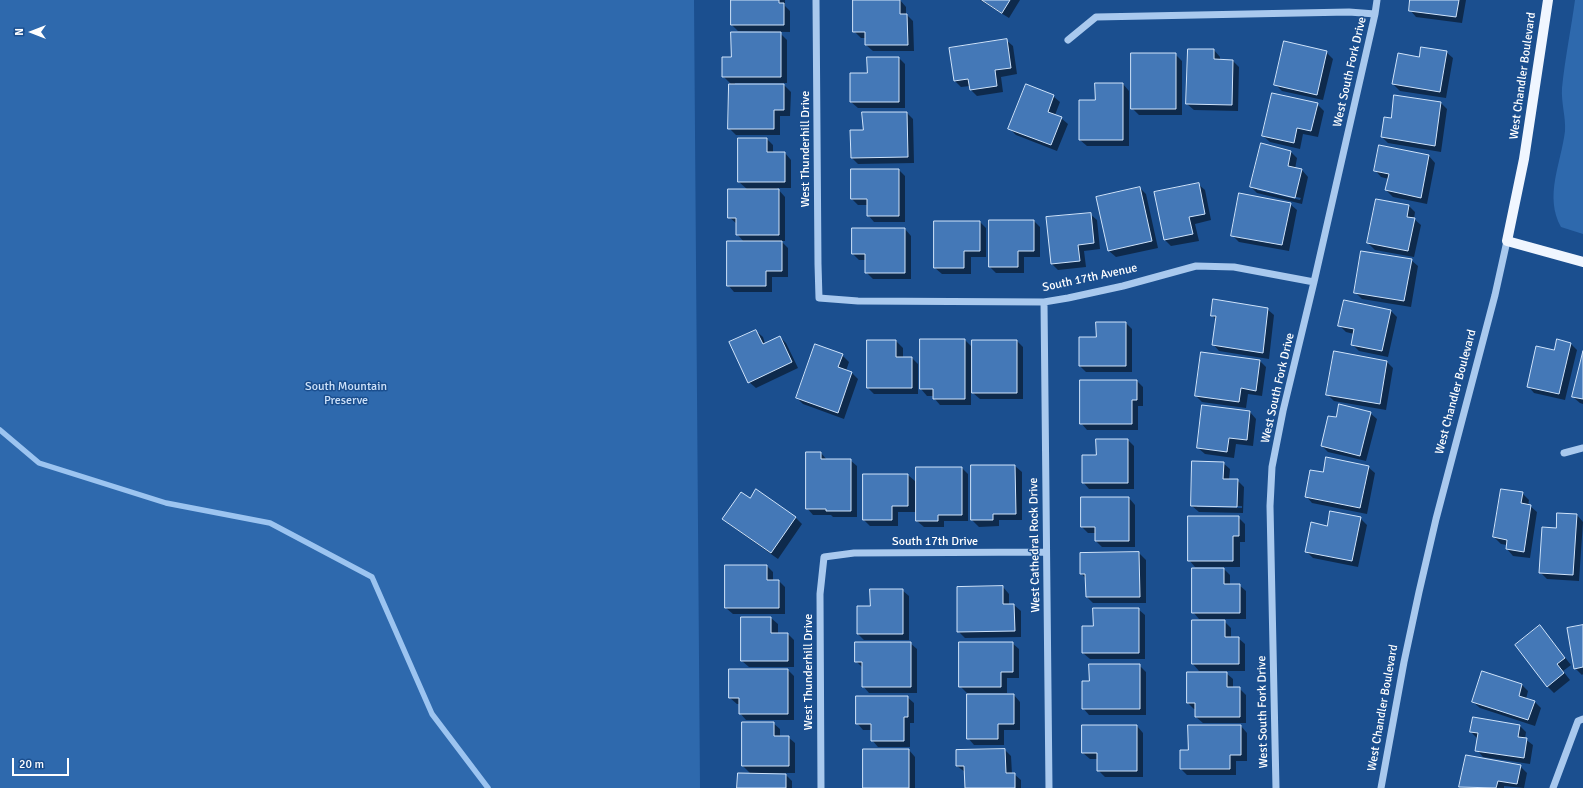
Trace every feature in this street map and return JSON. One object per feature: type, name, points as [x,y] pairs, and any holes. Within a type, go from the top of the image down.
[{"type":"main road","name":"West Chandler Boulevard","points":[[1507,242],[1524,159],[1548,0]]},
{"type":"main road","points":[[1507,242],[1583,262]]},
{"type":"street","name":"West Thunderhill Drive","points":[[816,0],[819,298]]},
{"type":"street","name":"West South Fork Drive","points":[[1276,788],[1270,506],[1272,467],[1283,411],[1375,14],[1376,0]]},
{"type":"street","points":[[1068,40],[1096,17],[1349,12],[1375,14]]},
{"type":"street","name":"West Chandler Boulevard","points":[[1381,788],[1417,600],[1436,519],[1495,295],[1507,242]]},
{"type":"street","name":"South 17th Avenue","points":[[819,298],[858,301],[1044,302],[1116,287],[1196,266],[1234,267],[1314,282]]},
{"type":"street","name":"West Cathedral Rock Drive","points":[[1044,302],[1049,788]]},
{"type":"street","points":[[1564,453],[1583,448]]},
{"type":"street","name":"South 17th Drive","points":[[824,557],[854,553],[1046,552]]},
{"type":"street","name":"West Thunderhill Drive","points":[[821,788],[820,594],[824,557]]},
{"type":"street","points":[[1553,788],[1581,720]]},
{"type":"green space","name":"South Mountain Preserve","points":[[0,0],[694,0],[700,788],[0,788]]},
{"type":"green space","points":[[1575,0],[1583,0],[1583,234],[1561,227],[1556,215],[1554,204],[1555,180],[1565,131],[1562,88]]},
{"type":"building","points":[[731,0],[779,0],[779,3],[784,3],[784,25],[731,25]]},
{"type":"building","points":[[853,0],[900,0],[900,14],[907,14],[908,45],[865,45],[865,32],[853,32]]},
{"type":"building","points":[[982,0],[1010,0],[1002,13]]},
{"type":"building","points":[[1410,0],[1459,0],[1456,17],[1409,11]]},
{"type":"building","points":[[731,32],[781,32],[781,77],[722,77],[722,57],[731,57]]},
{"type":"building","points":[[1007,39],[1011,68],[995,70],[997,86],[970,90],[968,79],[954,81],[949,48]]},
{"type":"building","points":[[1284,41],[1327,51],[1317,95],[1274,85]]},
{"type":"building","points":[[1421,47],[1447,51],[1440,92],[1392,84],[1398,53],[1419,57]]},
{"type":"building","points":[[1188,49],[1214,49],[1214,59],[1233,60],[1232,105],[1186,104]]},
{"type":"building","points":[[1131,53],[1176,53],[1176,109],[1131,109]]},
{"type":"building","points":[[867,57],[899,57],[899,102],[850,102],[850,73],[867,73]]},
{"type":"building","points":[[1095,83],[1123,83],[1123,140],[1079,140],[1079,100],[1095,100]]},
{"type":"building","points":[[729,84],[784,84],[784,110],[774,110],[774,129],[728,129]]},
{"type":"building","points":[[1026,84],[1054,95],[1048,112],[1062,117],[1051,145],[1008,129]]},
{"type":"building","points":[[1272,93],[1318,103],[1311,131],[1297,128],[1294,143],[1262,136]]},
{"type":"building","points":[[1394,95],[1441,102],[1435,146],[1381,137],[1384,117],[1391,118]]},
{"type":"building","points":[[862,112],[907,112],[908,157],[851,158],[850,130],[863,130]]},
{"type":"building","points":[[738,138],[767,138],[767,152],[785,152],[785,182],[738,182]]},
{"type":"building","points":[[1261,143],[1291,151],[1288,166],[1302,169],[1295,198],[1250,187]]},
{"type":"building","points":[[1379,145],[1429,155],[1421,198],[1385,190],[1389,174],[1374,171]]},
{"type":"building","points":[[851,169],[899,169],[899,216],[867,216],[867,199],[851,199]]},
{"type":"building","points":[[1199,183],[1205,214],[1189,217],[1193,234],[1164,240],[1154,192]]},
{"type":"building","points":[[1140,187],[1152,241],[1108,251],[1096,197]]},
{"type":"building","points":[[728,189],[779,189],[779,235],[736,235],[736,218],[728,218]]},
{"type":"building","points":[[1239,193],[1291,203],[1282,245],[1231,236]]},
{"type":"building","points":[[1376,199],[1409,205],[1407,217],[1415,218],[1408,251],[1367,243]]},
{"type":"building","points":[[1091,213],[1094,243],[1078,245],[1080,261],[1051,264],[1046,217]]},
{"type":"building","points":[[989,220],[1034,220],[1034,251],[1018,251],[1018,267],[989,267]]},
{"type":"building","points":[[934,221],[980,221],[980,251],[964,251],[964,268],[934,268]]},
{"type":"building","points":[[852,228],[905,228],[905,273],[865,273],[865,254],[852,254]]},
{"type":"building","points":[[727,241],[782,241],[782,271],[766,271],[766,286],[727,286]]},
{"type":"building","points":[[1361,251],[1412,259],[1404,301],[1354,293]]},
{"type":"building","points":[[1213,299],[1268,308],[1263,353],[1212,345],[1216,316],[1211,316]]},
{"type":"building","points":[[1344,300],[1391,310],[1382,351],[1351,345],[1354,329],[1338,326]]},
{"type":"building","points":[[1096,322],[1126,322],[1126,366],[1079,366],[1079,337],[1096,337]]},
{"type":"building","points":[[756,330],[763,344],[780,336],[792,362],[748,383],[729,342]]},
{"type":"building","points":[[920,339],[965,339],[965,399],[933,399],[933,389],[920,389]]},
{"type":"building","points":[[1557,339],[1571,343],[1559,394],[1527,387],[1536,346],[1554,350]]},
{"type":"building","points":[[867,340],[896,340],[896,357],[912,357],[912,388],[867,388]]},
{"type":"building","points":[[972,340],[1017,340],[1017,393],[972,393]]},
{"type":"building","points":[[815,344],[843,354],[838,367],[852,372],[838,413],[796,398]]},
{"type":"building","points":[[1334,351],[1387,361],[1380,404],[1326,395]]},
{"type":"building","points":[[1583,351],[1583,399],[1572,397]]},
{"type":"building","points":[[1201,352],[1260,360],[1256,391],[1241,388],[1239,402],[1195,396]]},
{"type":"building","points":[[1080,380],[1137,380],[1137,400],[1132,400],[1132,424],[1080,424]]},
{"type":"building","points":[[1339,404],[1371,412],[1360,456],[1321,446],[1328,416],[1336,417]]},
{"type":"building","points":[[1202,405],[1250,411],[1247,440],[1229,438],[1227,452],[1197,448]]},
{"type":"building","points":[[1096,439],[1128,439],[1128,483],[1082,483],[1082,455],[1096,455]]},
{"type":"building","points":[[806,452],[821,452],[821,459],[851,459],[851,511],[806,509]]},
{"type":"building","points":[[1326,457],[1369,466],[1360,508],[1305,497],[1310,470],[1323,472]]},
{"type":"building","points":[[1192,461],[1224,462],[1223,479],[1238,479],[1237,507],[1191,506]]},
{"type":"building","points":[[971,465],[1015,465],[1016,514],[993,514],[993,520],[971,520]]},
{"type":"building","points":[[916,467],[962,467],[962,515],[938,515],[938,521],[916,521]]},
{"type":"building","points":[[863,474],[908,474],[908,506],[892,506],[892,520],[863,520]]},
{"type":"building","points":[[756,489],[796,517],[771,553],[722,519],[741,492],[750,498]]},
{"type":"building","points":[[1501,489],[1523,492],[1521,503],[1531,505],[1524,552],[1506,549],[1507,540],[1493,537]]},
{"type":"building","points":[[1081,497],[1129,497],[1129,541],[1095,541],[1095,527],[1081,527]]},
{"type":"building","points":[[1330,511],[1361,517],[1352,561],[1305,552],[1311,522],[1327,526]]},
{"type":"building","points":[[1557,513],[1577,514],[1573,575],[1539,573],[1542,527],[1556,528]]},
{"type":"building","points":[[1188,516],[1239,516],[1239,536],[1233,536],[1233,561],[1188,561]]},
{"type":"building","points":[[1139,552],[1140,597],[1086,597],[1085,574],[1080,574],[1080,553]]},
{"type":"building","points":[[725,565],[767,565],[767,580],[779,580],[779,608],[725,608]]},
{"type":"building","points":[[1192,568],[1224,568],[1224,584],[1240,584],[1240,613],[1192,613]]},
{"type":"building","points":[[1003,586],[1003,604],[1014,604],[1015,631],[957,632],[957,587]]},
{"type":"building","points":[[870,589],[903,589],[903,634],[857,634],[857,606],[870,606]]},
{"type":"building","points":[[1093,608],[1139,608],[1139,653],[1082,653],[1082,626],[1093,626]]},
{"type":"building","points":[[741,617],[771,617],[771,633],[788,633],[788,661],[741,661]]},
{"type":"building","points":[[1192,620],[1225,620],[1225,637],[1239,637],[1239,664],[1192,664]]},
{"type":"building","points":[[1540,625],[1565,658],[1557,664],[1564,673],[1547,687],[1515,645]]},
{"type":"building","points":[[1583,625],[1583,667],[1574,669],[1567,628]]},
{"type":"building","points":[[855,642],[911,642],[911,687],[862,687],[862,662],[855,662]]},
{"type":"building","points":[[959,642],[1013,642],[1013,672],[1001,672],[1001,687],[959,687]]},
{"type":"building","points":[[1089,664],[1140,664],[1140,709],[1082,709],[1082,681],[1089,681]]},
{"type":"building","points":[[729,669],[788,669],[788,714],[739,714],[739,698],[729,698]]},
{"type":"building","points":[[1482,671],[1522,684],[1519,696],[1535,701],[1528,720],[1472,702]]},
{"type":"building","points":[[1187,672],[1227,672],[1227,687],[1240,687],[1240,717],[1195,717],[1195,703],[1187,703]]},
{"type":"building","points":[[967,694],[1014,694],[1014,724],[998,724],[998,739],[967,739]]},
{"type":"building","points":[[856,696],[908,696],[908,717],[904,717],[904,741],[871,741],[871,724],[856,724]]},
{"type":"building","points":[[1473,717],[1520,725],[1518,737],[1527,738],[1524,758],[1475,751],[1478,733],[1470,732]]},
{"type":"building","points":[[742,722],[774,722],[774,736],[789,736],[789,766],[742,766]]},
{"type":"building","points":[[1082,725],[1137,725],[1137,771],[1097,771],[1097,753],[1082,753]]},
{"type":"building","points":[[1188,725],[1241,725],[1241,755],[1230,755],[1230,769],[1180,769],[1180,750],[1188,750]]},
{"type":"building","points":[[863,749],[909,749],[909,788],[863,788]]},
{"type":"building","points":[[1005,749],[1006,773],[1015,773],[1015,788],[965,788],[964,766],[956,766],[956,750]]},
{"type":"building","points":[[1466,755],[1521,765],[1517,784],[1498,781],[1496,788],[1459,787]]},
{"type":"building","points":[[738,773],[786,774],[786,788],[737,788]]},
{"type":"waterway","points":[[0,430],[39,463],[166,503],[270,523],[372,577],[432,714],[488,788]]}]
